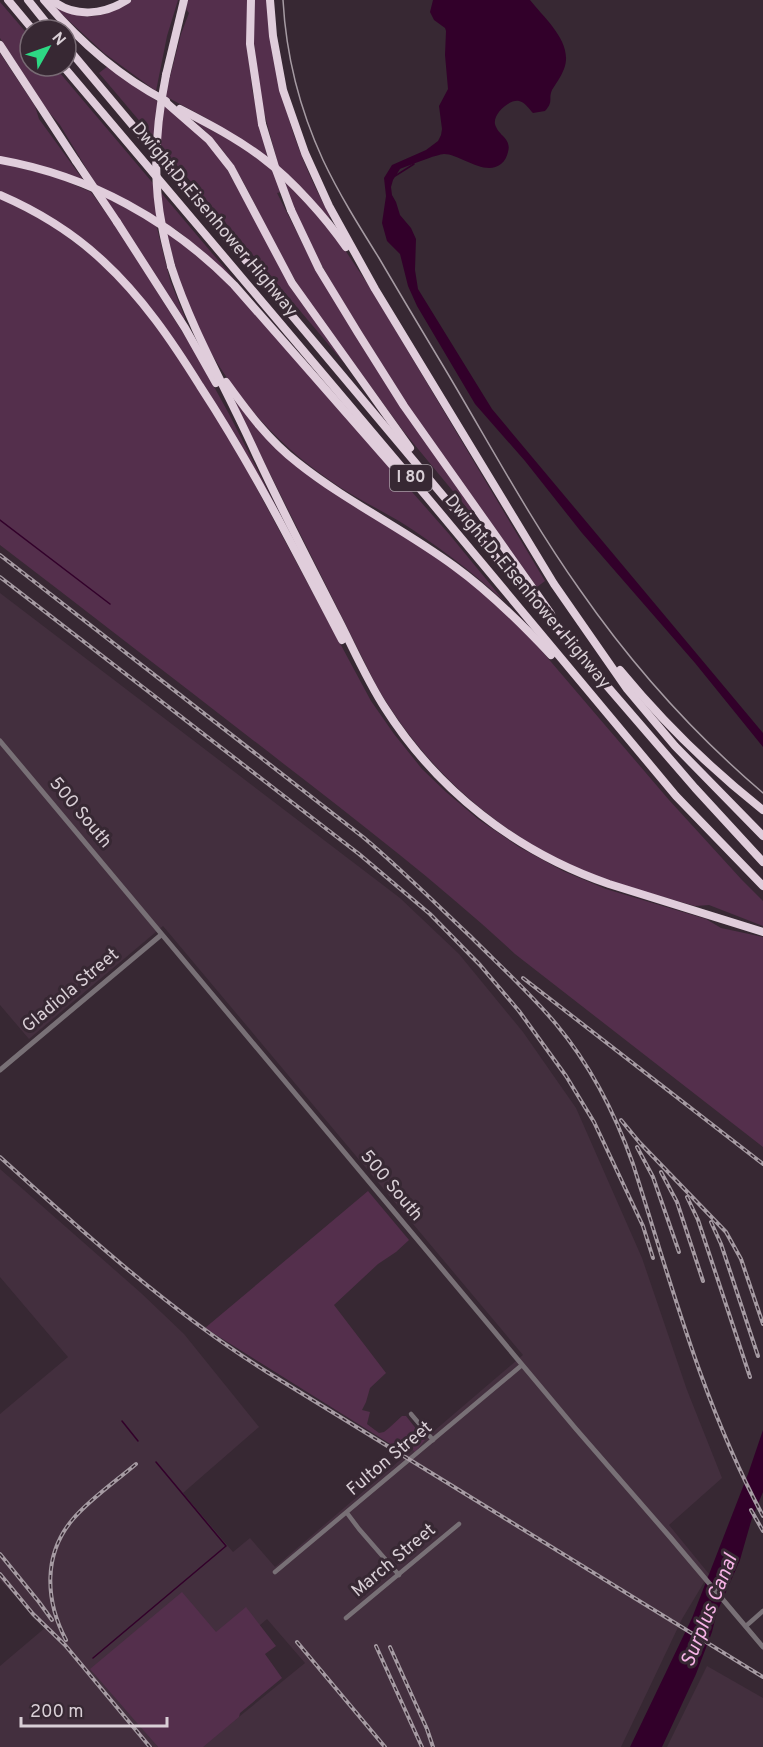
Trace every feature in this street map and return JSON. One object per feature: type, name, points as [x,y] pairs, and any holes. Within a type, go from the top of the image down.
[{"type":"highway","points":[[8,0],[23,18]]},
{"type":"highway","points":[[28,0],[42,18]]},
{"type":"highway","points":[[44,0],[82,40],[136,83],[220,130],[265,160],[314,207],[341,239],[375,289]]},
{"type":"highway","points":[[52,0],[66,9],[92,13],[108,10],[127,0]]},
{"type":"highway","points":[[184,0],[159,114],[157,165],[161,225],[171,266],[187,310],[267,478],[374,690],[397,726],[427,764],[457,795],[492,823],[537,852],[601,881],[763,932]]},
{"type":"highway","points":[[251,0],[250,44],[262,124],[291,210],[319,268],[404,406],[581,657]]},
{"type":"highway","points":[[270,0],[273,36],[283,90],[305,153],[325,197],[375,289],[554,584],[627,689],[675,746],[763,836]]},
{"type":"highway","points":[[0,45],[185,328],[267,478]]},
{"type":"highway","name":"Dwight D. Eisenhower Highway","points":[[78,60],[450,504],[695,788],[763,862]]},
{"type":"highway","name":"Dwight D. Eisenhower Highway","points":[[73,78],[676,796],[763,886]]},
{"type":"highway","points":[[162,99],[210,140],[231,168],[292,283],[450,504]]},
{"type":"highway","points":[[0,160],[53,173],[105,193],[150,217],[188,243],[234,285],[399,472],[426,496]]},
{"type":"highway","points":[[0,195],[40,215],[86,246],[123,280],[155,318],[240,450],[382,712],[397,726]]},
{"type":"highway","points":[[213,365],[250,415],[296,462],[420,543],[496,599],[595,699]]},
{"type":"highway","points":[[554,584],[600,646],[673,729],[736,789],[763,810]]},
{"type":"street","name":"500 South","points":[[0,741],[522,1365],[763,1647]]},
{"type":"street","name":"Gladiola Street","points":[[0,1070],[161,935]]},
{"type":"street","name":"Fulton Street","points":[[275,1572],[522,1365]]},
{"type":"street","points":[[411,1414],[433,1440]]},
{"type":"street","points":[[347,1513],[399,1575]]},
{"type":"street","name":"March Street","points":[[346,1618],[459,1524]]},
{"type":"street","points":[[746,1626],[763,1611]]},
{"type":"shaded area","points":[[132,0],[178,0],[167,36],[156,91],[104,53],[78,29],[78,18],[66,18],[55,8],[81,16],[96,16],[119,8]]},
{"type":"shaded area","points":[[187,0],[247,0],[248,52],[252,89],[268,160],[208,119],[165,96],[181,34],[189,13],[185,8]]},
{"type":"shaded area","points":[[253,0],[268,0],[279,80],[289,120],[304,162],[329,218],[306,192],[279,168],[261,101],[253,35]]},
{"type":"shaded area","points":[[0,2],[18,23],[18,66],[0,38]]},
{"type":"shaded area","points":[[0,53],[35,106],[39,119],[84,181],[0,157]]},
{"type":"shaded area","points":[[108,66],[178,115],[218,153],[265,238],[345,364],[99,73]]},
{"type":"shaded area","points":[[26,78],[64,78],[244,291],[205,253],[178,231],[145,210],[97,186],[60,125]]},
{"type":"shaded area","points":[[193,120],[244,148],[271,169],[297,193],[337,238],[371,289],[545,581],[537,587],[411,411],[313,250],[286,191],[277,193],[316,270],[474,511],[471,513],[404,432],[311,305],[282,258],[236,170],[217,144]]},
{"type":"shaded area","points":[[0,163],[56,177],[91,192],[119,231],[195,352],[284,522],[228,425],[112,265],[0,192]]},
{"type":"shaded area","points":[[103,196],[156,224],[170,280],[185,318],[183,320]]},
{"type":"shaded area","points":[[0,198],[50,224],[102,263],[139,303],[177,356],[235,448],[371,701],[422,769],[478,819],[519,847],[563,871],[606,889],[706,919],[721,928],[763,937],[763,1147],[515,954],[458,903],[370,831],[0,545]]},
{"type":"shaded area","points":[[167,233],[204,260],[238,294],[449,534],[504,601],[427,539],[328,479],[281,441],[260,419],[240,396],[207,346],[183,291]]},
{"type":"shaded area","points":[[232,398],[267,439],[315,481],[405,535],[482,591],[534,642],[669,800],[763,901],[763,926],[709,905],[695,906],[628,886],[562,861],[533,845],[480,808],[433,764],[393,713],[376,685]]},
{"type":"shaded area","points":[[0,593],[400,898],[459,954],[523,1032],[576,1108],[642,1258],[687,1390],[722,1478],[669,1525],[709,1574],[682,1619],[621,1747],[202,1747],[305,1663],[267,1619],[230,1651],[95,1671],[158,1747],[0,1747],[0,1666],[46,1627],[0,1580],[0,1414],[68,1357],[0,1277],[0,1169],[141,1293],[184,1334],[259,1427],[183,1493],[233,1552],[250,1538],[275,1567],[523,1355],[163,926],[29,1039],[0,1005]]},
{"type":"shaded area","points":[[368,1191],[409,1240],[378,1264],[334,1305],[386,1373],[370,1388],[362,1410],[370,1412],[367,1424],[379,1433],[384,1432],[402,1416],[406,1416],[425,1440],[415,1452],[411,1448],[403,1452],[205,1328]]},
{"type":"shaded area","points":[[182,1592],[216,1632],[246,1607],[276,1646],[265,1654],[282,1678],[203,1747],[158,1747],[90,1669]]},
{"type":"shaded area","points":[[707,1666],[763,1698],[763,1747],[667,1747]]},
{"type":"water","points":[[433,0],[530,0],[562,41],[566,59],[564,69],[552,90],[549,105],[545,111],[533,113],[523,103],[515,101],[506,105],[496,116],[495,124],[509,147],[501,164],[488,168],[480,167],[444,154],[400,169],[393,180],[392,195],[400,215],[411,228],[416,239],[415,270],[418,289],[492,409],[763,733],[763,747],[695,663],[582,533],[525,461],[475,404],[417,306],[408,286],[400,254],[387,241],[382,223],[386,196],[384,178],[392,165],[426,150],[438,141],[441,135],[439,106],[448,89],[445,55],[446,31],[434,20],[430,12]]},
{"type":"water","name":"Surplus Canal","points":[[763,1430],[763,1492],[752,1518],[740,1560],[717,1612],[696,1674],[662,1747],[630,1747],[692,1618]]},
{"type":"waterway","points":[[395,176],[414,164]]},
{"type":"waterway","points":[[0,520],[110,604]]},
{"type":"waterway","points":[[122,1421],[138,1441]]},
{"type":"waterway","points":[[93,1658],[226,1546],[156,1462]]},
{"type":"tram line","points":[[283,0],[287,41],[295,82],[307,122],[323,160],[350,210],[526,507],[580,590],[643,672],[688,723],[763,793]]},
{"type":"railway","points":[[0,555],[363,837],[404,873],[525,990],[569,1040],[591,1073],[618,1127],[633,1164],[706,1387],[723,1431],[763,1516]]},
{"type":"railway","points":[[0,577],[359,854],[430,914],[480,965],[519,1011],[566,1076],[594,1122],[643,1226],[653,1258]]},
{"type":"railway","points":[[523,978],[763,1164]]},
{"type":"railway","points":[[621,1120],[640,1143],[726,1232],[741,1259],[763,1324]]},
{"type":"railway","points":[[637,1147],[653,1177],[679,1252]]},
{"type":"railway","points":[[0,1157],[129,1271],[196,1324],[231,1348],[763,1677]]},
{"type":"railway","points":[[661,1172],[677,1202],[703,1281]]},
{"type":"railway","points":[[687,1197],[698,1220],[750,1377]]},
{"type":"railway","points":[[711,1222],[721,1244],[758,1356]]},
{"type":"railway","points":[[66,1640],[59,1625],[51,1593],[50,1578],[56,1547],[63,1533],[80,1511],[136,1464]]},
{"type":"railway","points":[[751,1510],[763,1531]]},
{"type":"railway","points":[[0,1554],[52,1620]]},
{"type":"railway","points":[[0,1574],[33,1614],[65,1645],[150,1747]]},
{"type":"railway","points":[[297,1642],[385,1747]]},
{"type":"railway","points":[[376,1646],[422,1747]]},
{"type":"railway","points":[[390,1647],[433,1747]]}]
